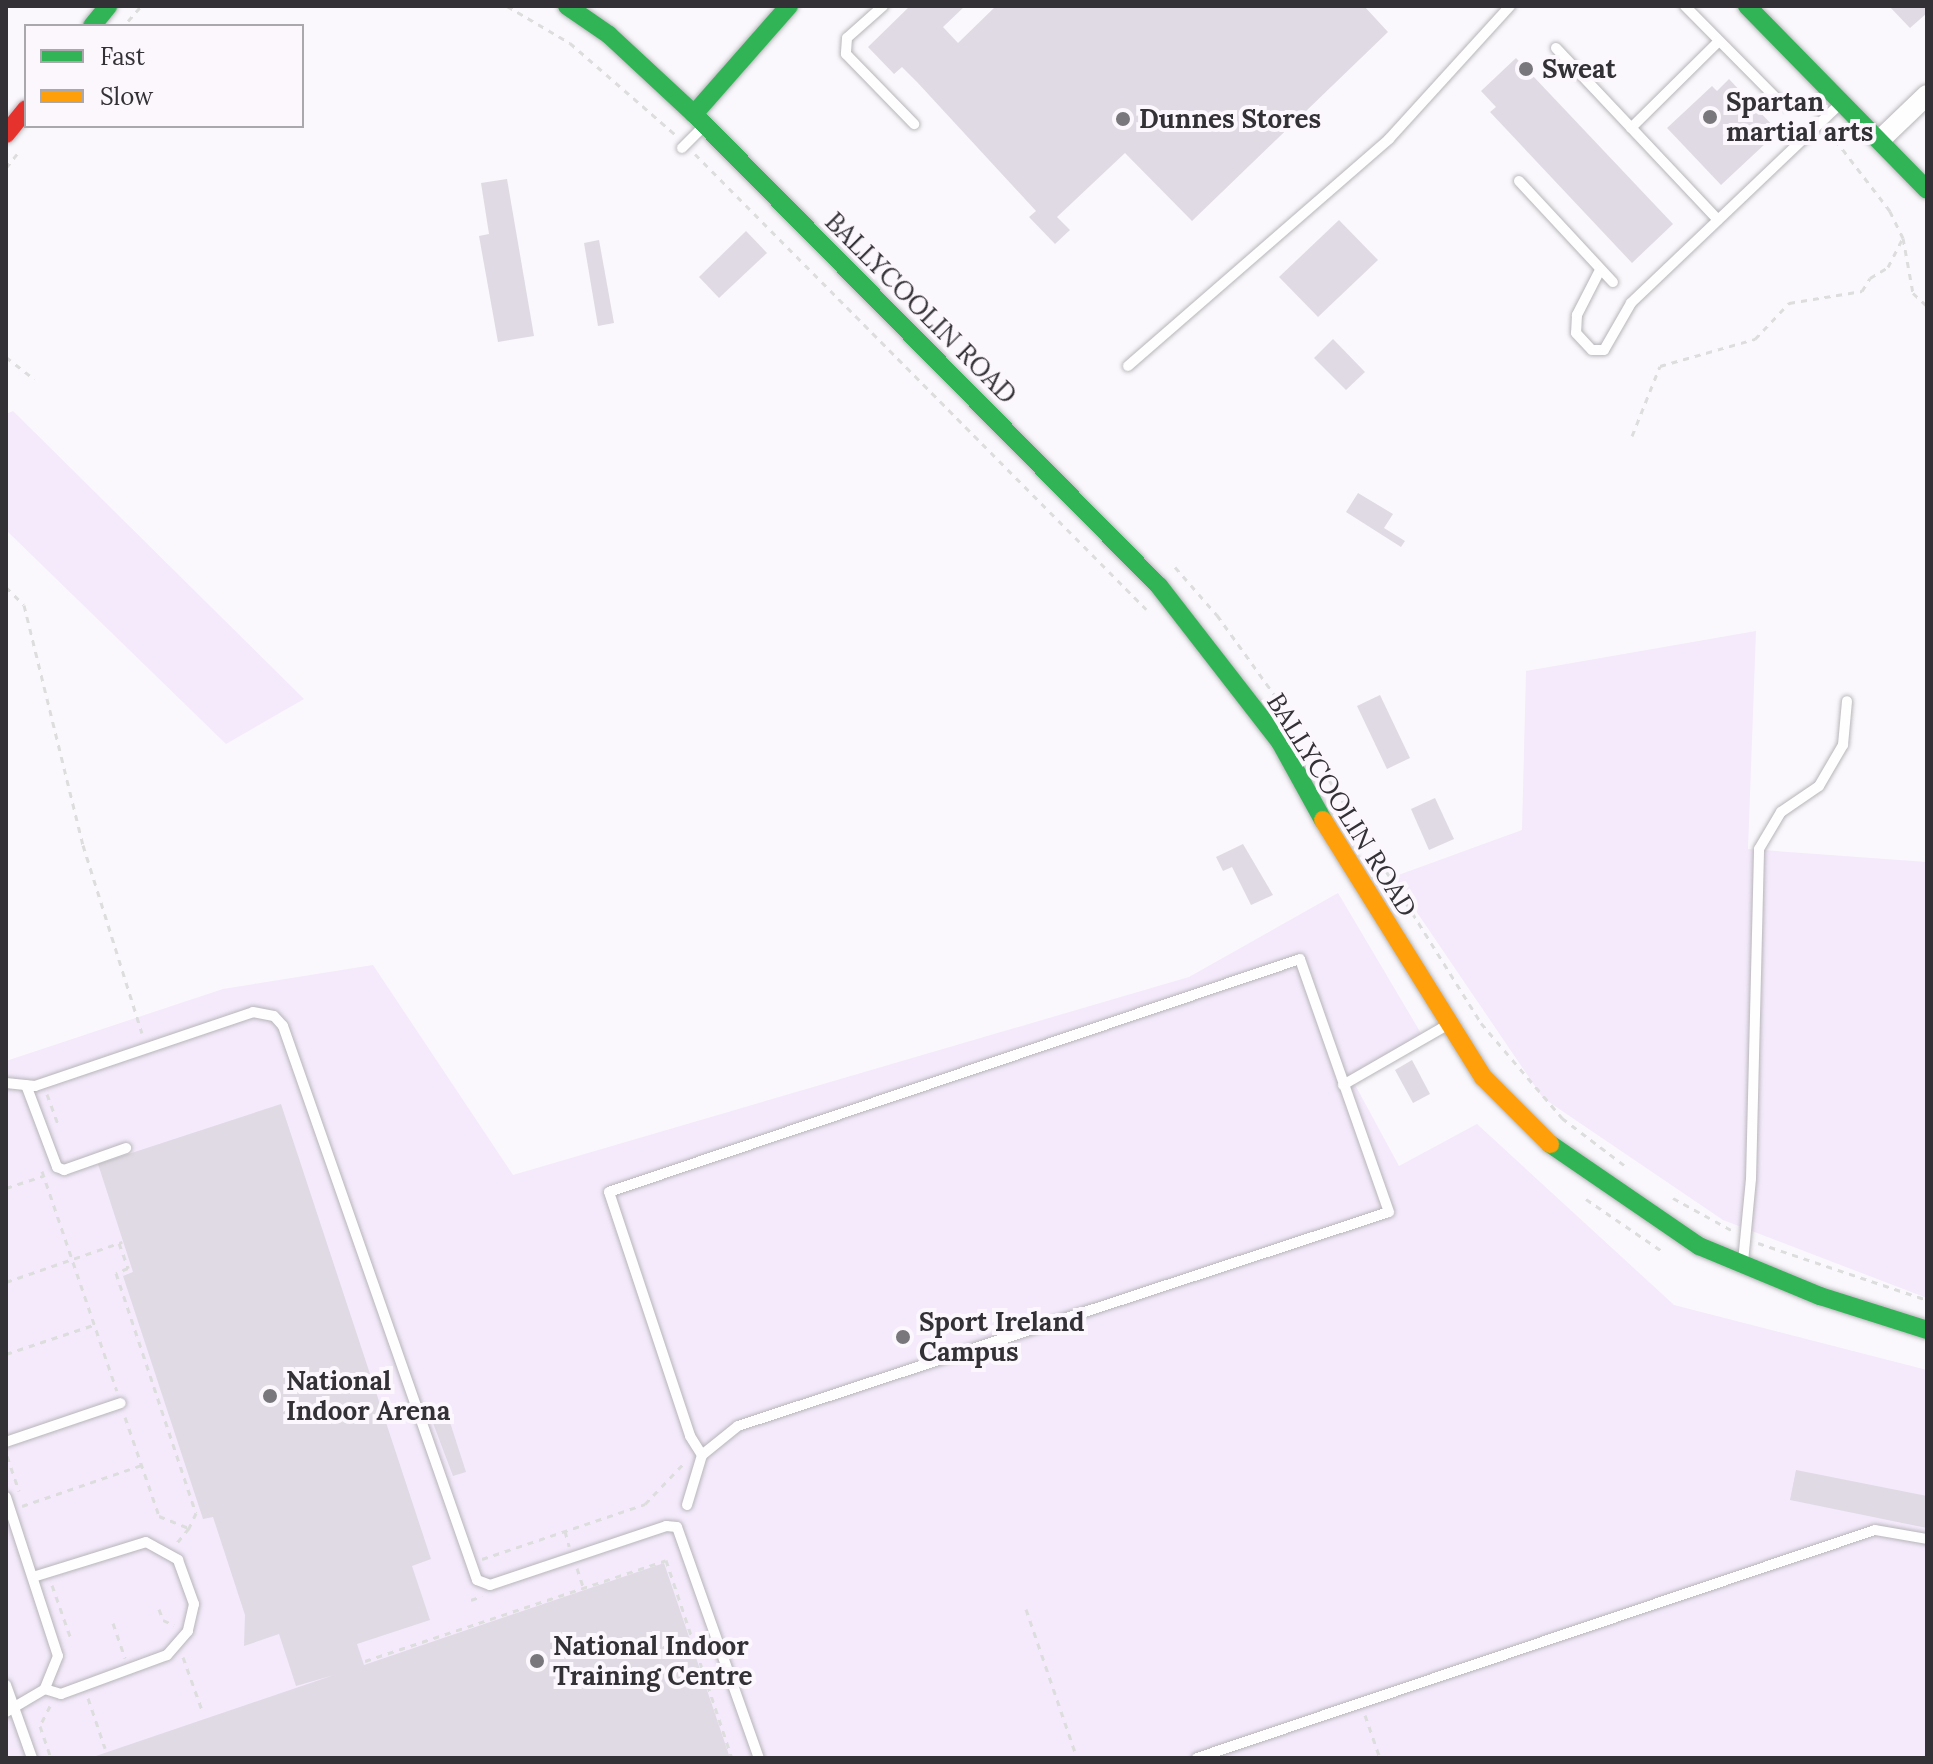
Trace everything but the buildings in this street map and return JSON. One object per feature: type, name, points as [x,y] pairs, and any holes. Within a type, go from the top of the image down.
[{"type":"street","name":"BALLYCOOLIN ROAD","points":[[567,6],[609,35],[700,120],[1159,586],[1280,742],[1337,846],[1483,1077],[1553,1147],[1675,1231],[1820,1296],[1927,1330]]},
{"type":"street","points":[[1747,6],[1927,190]]},
{"type":"street","points":[[93,24],[106,7]]},
{"type":"street","points":[[700,120],[782,8]]},
{"type":"street","points":[[1880,140],[1927,95]]},
{"type":"street","points":[[6,134],[24,112]]},
{"type":"lane","points":[[883,6],[847,38],[846,54],[914,124]]},
{"type":"lane","points":[[1128,366],[1389,139],[1510,6]]},
{"type":"lane","points":[[1685,6],[1783,105]]},
{"type":"lane","points":[[1631,128],[1718,42]]},
{"type":"lane","points":[[1556,48],[1718,220]]},
{"type":"lane","points":[[1600,270],[1577,315],[1576,333],[1592,350],[1604,350],[1631,303],[1840,103]]},
{"type":"lane","points":[[684,146],[700,120]]},
{"type":"lane","points":[[1519,181],[1613,282]]},
{"type":"lane","points":[[1743,1264],[1751,1179],[1759,849],[1781,812],[1819,786],[1843,745],[1847,701]]},
{"type":"lane","points":[[687,1505],[702,1455],[738,1426],[1389,1212],[1303,965],[1293,958],[609,1192],[690,1436],[702,1455]]},
{"type":"lane","points":[[6,1083],[44,1083],[253,1012],[268,1013],[283,1026],[477,1580],[490,1585],[666,1526],[677,1527],[759,1758]]},
{"type":"lane","points":[[1343,1085],[1449,1024]]},
{"type":"lane","points":[[26,1085],[45,1129],[52,1163],[64,1170],[126,1148]]},
{"type":"lane","points":[[6,1442],[121,1403]]},
{"type":"lane","points":[[6,1497],[58,1656],[45,1689],[10,1710]]},
{"type":"lane","points":[[1197,1758],[1875,1530],[1927,1539]]},
{"type":"lane","points":[[33,1577],[136,1543],[169,1552],[185,1570],[193,1592],[188,1631],[176,1648],[129,1671],[61,1694],[45,1689]]},
{"type":"lane","points":[[6,1685],[10,1710],[32,1758]]},
{"type":"path","points":[[124,24],[141,6]]},
{"type":"path","points":[[507,6],[570,43],[684,146],[1154,617]]},
{"type":"path","points":[[1820,122],[1859,167],[1903,238],[1913,293],[1927,306]]},
{"type":"path","points":[[1632,436],[1660,366],[1755,339],[1789,303],[1862,291],[1870,278],[1888,267],[1903,238]]},
{"type":"path","points":[[6,357],[34,379]]},
{"type":"path","points":[[6,587],[24,605],[83,845],[147,1049]]},
{"type":"path","points":[[44,1083],[59,1129]]},
{"type":"path","points":[[48,1151],[37,1155],[159,1516],[189,1528]]},
{"type":"path","points":[[6,1188],[44,1176]]},
{"type":"path","points":[[1579,1193],[1665,1252]]},
{"type":"path","points":[[6,1282],[121,1242],[128,1268],[116,1273],[196,1513],[189,1528],[169,1552]]},
{"type":"path","points":[[1764,1246],[1927,1300]]},
{"type":"path","points":[[6,1354],[94,1324]]},
{"type":"path","points":[[469,1563],[645,1504],[682,1464],[702,1455]]},
{"type":"path","points":[[10,1510],[142,1465]]},
{"type":"path","points":[[365,1661],[666,1560],[732,1758]]},
{"type":"path","points":[[564,1568],[576,1564]]},
{"type":"path","points":[[471,1600],[484,1596]]},
{"type":"path","points":[[159,1609],[163,1620],[188,1631]]},
{"type":"path","points":[[1026,1609],[1077,1758]]},
{"type":"path","points":[[113,1623],[129,1671]]},
{"type":"path","points":[[176,1648],[203,1713]]},
{"type":"path","points":[[84,1686],[105,1748]]},
{"type":"path","points":[[51,1758],[41,1721],[61,1694]]},
{"type":"path","points":[[1361,1704],[1380,1758]]},
{"type":"shaded area","points":[[13,411],[304,699],[226,744],[6,530],[6,414]]},
{"type":"shaded area","points":[[1756,631],[1748,849],[1927,862],[1927,1298],[1723,1220],[1543,1098],[1393,877],[1522,830],[1526,671]]},
{"type":"shaded area","name":"Sport Ireland Campus","points":[[1338,893],[1422,1035],[1353,1081],[1399,1166],[1477,1124],[1674,1305],[1927,1370],[1927,1758],[6,1758],[6,1061],[223,989],[373,965],[513,1175],[1189,977]]},
{"type":"traffic: fast","points":[[94,24],[108,6]]},
{"type":"traffic: fast","points":[[567,6],[609,35],[694,114],[1159,586],[1280,742],[1323,820]]},
{"type":"traffic: fast","points":[[694,114],[789,6]]},
{"type":"traffic: fast","points":[[1747,6],[1927,190]]},
{"type":"traffic: fast","points":[[1550,1144],[1699,1246],[1820,1296],[1927,1330]]},
{"type":"traffic: slow","points":[[1323,820],[1483,1077],[1550,1144]]},
{"type":"traffic: jam","points":[[6,134],[24,112]]},
{"type":"place","name":"Sweat","points":[[1526,69]]},
{"type":"place","name":"Spartan martial arts","points":[[1710,117]]},
{"type":"place","name":"Dunnes Stores","points":[[1123,119]]},
{"type":"place","name":"Sport Ireland Campus","points":[[903,1337]]},
{"type":"place","name":"National Indoor Arena","points":[[270,1396]]},
{"type":"place","name":"National Indoor Training Centre","points":[[537,1661]]}]
